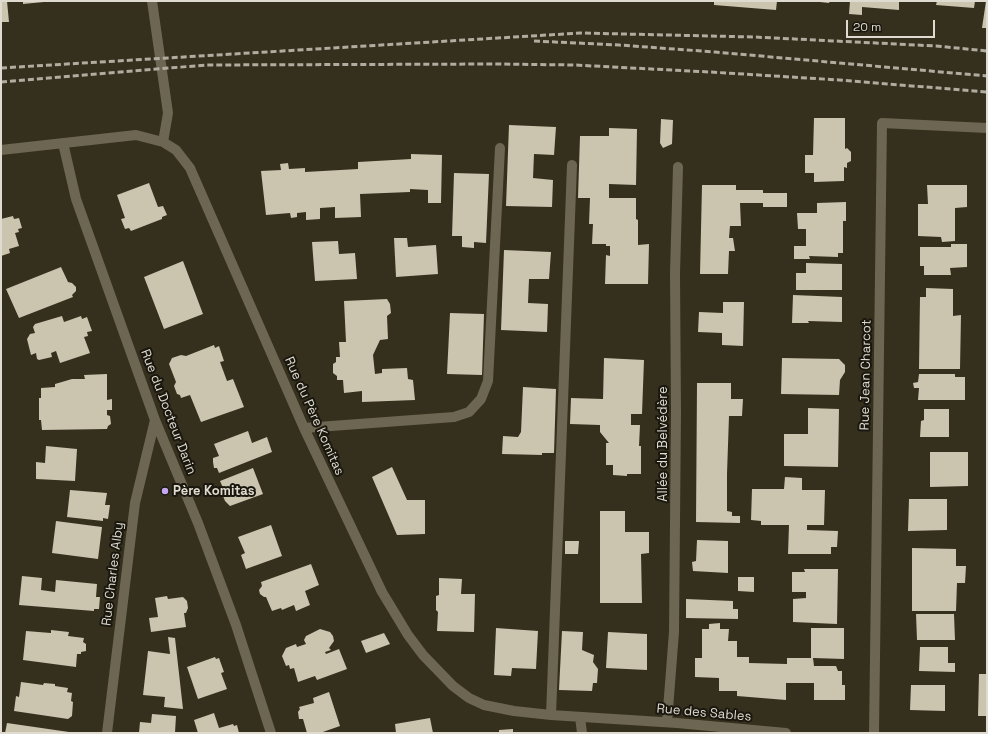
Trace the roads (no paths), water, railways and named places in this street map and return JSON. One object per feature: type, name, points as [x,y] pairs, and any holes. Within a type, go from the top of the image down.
[{"type":"street","points":[[152,1],[168,113],[163,142]]},
{"type":"street","name":"Rue Jean Charcot","points":[[874,733],[882,123],[987,128]]},
{"type":"street","name":"Rue du Père Komitas","points":[[1,150],[136,135],[163,142],[176,150],[190,168],[304,428],[382,592],[408,635],[423,655],[453,686],[484,705],[551,715],[619,720]]},
{"type":"street","name":"Rue du Docteur Darin","points":[[63,143],[76,200],[155,420],[198,523],[234,618],[271,733]]},
{"type":"street","points":[[304,428],[454,417],[469,412],[481,399],[488,381],[500,148]]},
{"type":"street","points":[[551,715],[572,165]]},
{"type":"street","name":"Allée du Belvédère","points":[[667,722],[674,624],[676,412],[675,273],[678,167]]},
{"type":"street","name":"Rue Charles Alby","points":[[107,733],[135,503],[155,420]]},
{"type":"street","points":[[580,716],[582,733]]},
{"type":"street","name":"Rue des Sables","points":[[619,720],[667,722],[786,733]]},
{"type":"railway","points":[[1,68],[581,33],[754,37],[936,46],[987,51]]},
{"type":"railway","points":[[534,41],[715,52],[987,76]]},
{"type":"railway","points":[[1,82],[206,65],[498,64],[574,65],[710,72],[839,80],[987,92]]},
{"type":"place","name":"Père Komitas","points":[[165,491]]}]
